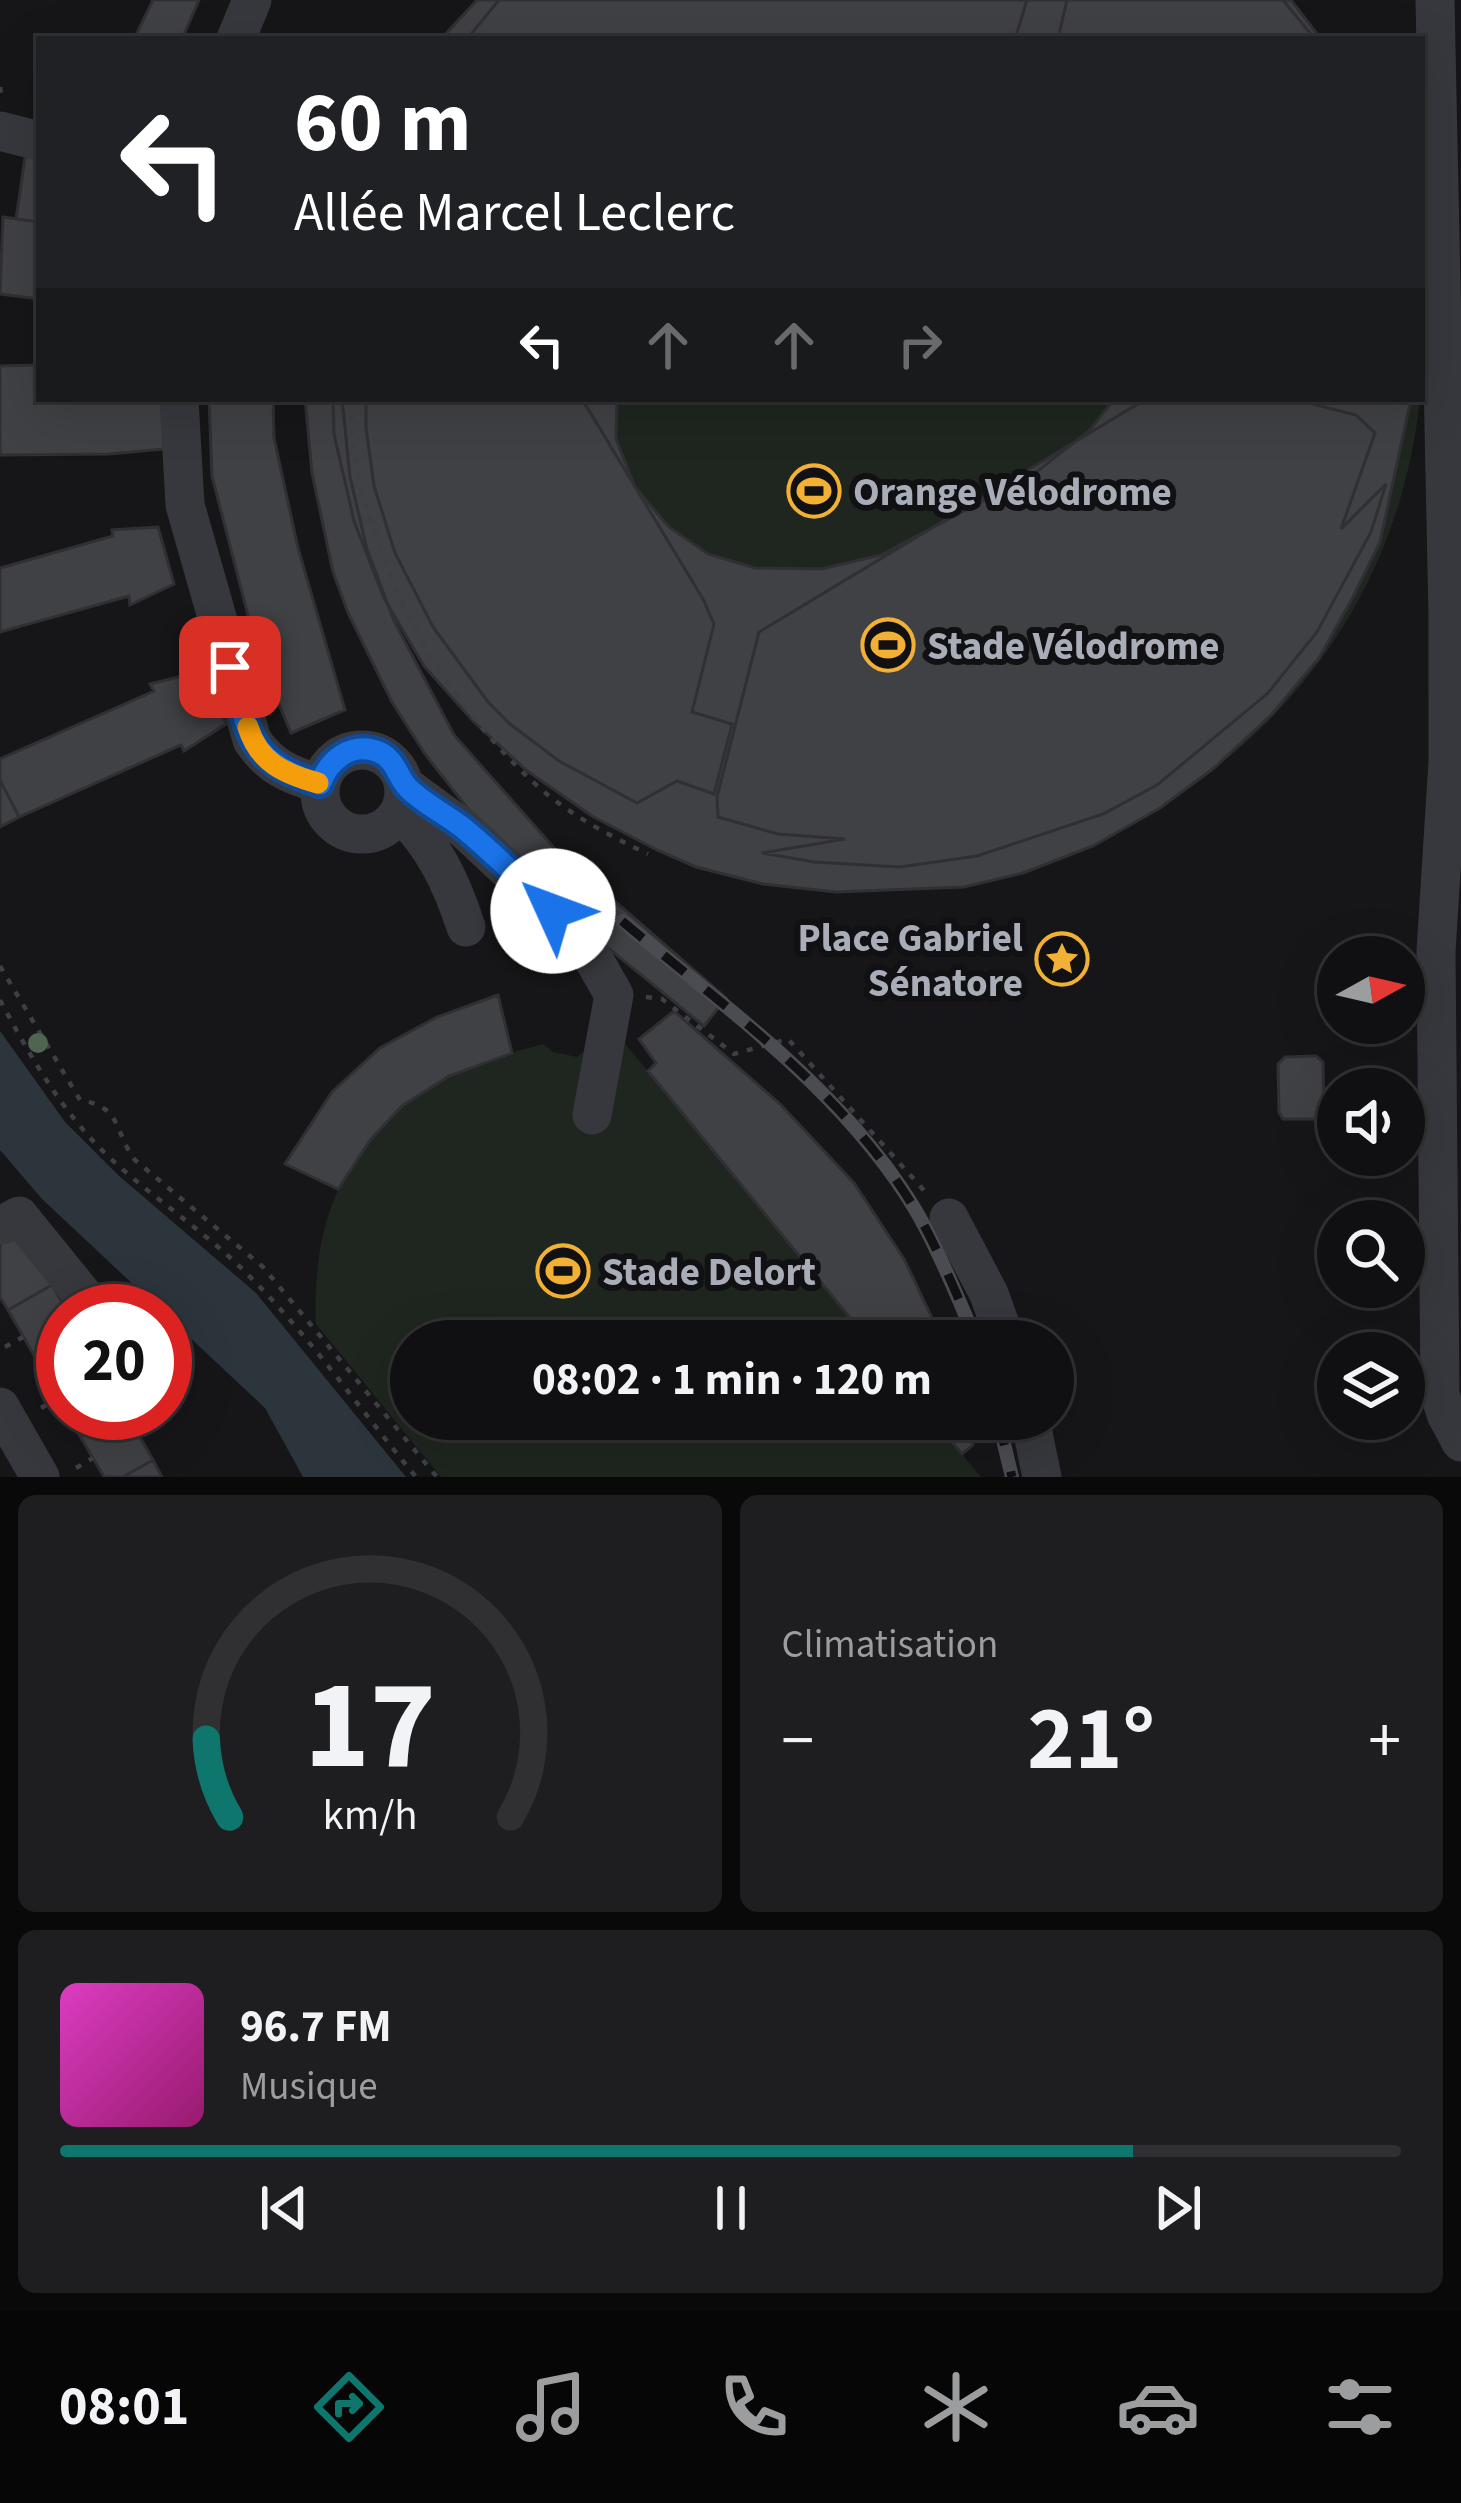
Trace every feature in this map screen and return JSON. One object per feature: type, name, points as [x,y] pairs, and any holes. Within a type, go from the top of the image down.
[{"type":"street","points":[[237,36],[252,0]]},
{"type":"street","points":[[1435,0],[1455,615],[1436,951],[1440,1394],[1461,1442]]},
{"type":"street","points":[[0,131],[36,140]]},
{"type":"street","points":[[179,402],[185,505],[252,740],[262,756],[284,773],[320,784]]},
{"type":"street","points":[[402,798],[380,831],[347,832],[322,807],[320,784],[338,756],[365,749],[391,760],[402,798],[442,863],[466,927]]},
{"type":"street","points":[[402,798],[464,829],[582,939],[614,995],[592,1115]]},
{"type":"street","points":[[1,1224],[19,1216],[73,1284]]},
{"type":"street","points":[[949,1218],[998,1320]]},
{"type":"street","points":[[0,1407],[58,1472]]},
{"type":"street","points":[[1034,1440],[1042,1477]]},
{"type":"street","points":[[0,1461],[9,1477]]},
{"type":"path","points":[[355,402],[356,460],[369,517],[436,666],[531,780],[576,817],[648,854]]},
{"type":"path","points":[[0,966],[80,1100],[98,1103],[114,1114],[123,1144],[135,1160],[263,1268],[437,1477]]},
{"type":"path","points":[[614,995],[662,999],[734,1054],[788,1040],[949,1218]]},
{"type":"path","points":[[0,1000],[58,1098],[82,1129],[237,1264],[416,1477]]},
{"type":"path","points":[[5,1347],[23,1337]]},
{"type":"path","points":[[58,1472],[93,1458]]},
{"type":"shaded area","name":"Stade Vélodrome","points":[[361,402],[1420,402],[1409,467],[1390,530],[1364,590],[1331,645],[1292,696],[1246,742],[1137,821]]},
{"type":"shaded area","name":"Stade Delort","points":[[613,1029],[852,1320],[390,1320],[390,1415],[316,1324],[321,1248],[343,1181],[384,1124],[446,1077],[543,1044],[553,1052],[577,1057]]},
{"type":"shaded area","points":[[0,1031],[65,1122],[118,1175],[256,1293],[406,1477],[303,1477],[265,1408],[192,1340],[192,1284],[133,1284],[42,1199],[0,1150]]},
{"type":"shaded area","name":"Stade Delort","points":[[411,1440],[950,1440],[981,1477],[441,1477]]},
{"type":"building","points":[[153,0],[199,0],[183,36],[135,36]]},
{"type":"building","points":[[477,0],[1291,0],[1319,36],[444,36]]},
{"type":"building","points":[[499,0],[1027,0],[1016,36],[469,36]]},
{"type":"building","points":[[1067,0],[1283,0],[1313,36],[1059,36]]},
{"type":"building","points":[[26,151],[36,153],[36,222],[16,219]]},
{"type":"building","points":[[3,217],[36,222],[36,299],[0,294]]},
{"type":"building","points":[[36,365],[36,402],[164,402],[164,449],[0,455],[0,366]]},
{"type":"building","points":[[209,402],[273,402],[274,438],[298,548],[345,710],[291,733],[258,654],[212,476]]},
{"type":"building","points":[[305,402],[342,402],[350,477],[367,549],[394,621],[454,735],[556,850],[726,998],[704,1026],[570,917],[494,842],[425,754],[392,702],[348,613],[333,572],[312,473]]},
{"type":"building","name":"Stade Vélodrome","points":[[333,402],[617,402],[616,439],[635,487],[669,527],[708,554],[755,568],[821,569],[881,555],[1035,473],[1089,431],[1112,402],[1410,402],[1380,542],[1353,597],[1319,658],[1272,714],[1214,768],[1160,808],[1093,846],[1023,873],[964,887],[836,892],[763,884],[696,867],[592,816],[526,770],[424,666],[384,598],[354,521],[334,434]]},
{"type":"building","points":[[366,402],[584,402],[714,624],[692,712],[732,724],[714,794],[677,781],[637,803],[559,761],[488,702],[433,627],[395,553],[374,486]]},
{"type":"building","points":[[1141,402],[1306,402],[1356,415],[1375,433],[1341,529],[1386,484],[1371,532],[1317,632],[1267,694],[1157,785],[1103,814],[977,856],[900,867],[814,862],[762,853],[845,839],[778,834],[718,817],[717,797],[759,632]]},
{"type":"building","points":[[158,527],[174,584],[130,605],[129,596],[0,632],[0,568],[113,536],[112,530]]},
{"type":"building","points":[[202,671],[226,724],[184,751],[181,745],[19,817],[0,780],[0,759],[154,691],[150,684]]},
{"type":"building","points":[[0,780],[19,817],[0,827]]},
{"type":"building","points":[[498,995],[512,1053],[449,1076],[402,1106],[371,1139],[338,1189],[285,1164],[332,1092],[380,1048],[437,1017]]},
{"type":"building","points":[[674,1011],[780,1104],[854,1183],[904,1259],[933,1320],[852,1320],[648,1071],[656,1063],[639,1039]]},
{"type":"building","points":[[1316,1056],[1323,1062],[1323,1068],[1317,1068],[1317,1119],[1283,1119],[1278,1064],[1285,1057]]},
{"type":"building","points":[[20,1229],[51,1284],[36,1284],[36,1294],[8,1310],[0,1297],[0,1241]]},
{"type":"building","points":[[36,1294],[36,1359],[8,1310]]},
{"type":"building","points":[[82,1440],[142,1440],[153,1460],[123,1477],[104,1477]]},
{"type":"building","points":[[950,1440],[972,1440],[973,1445],[962,1454]]},
{"type":"building","points":[[153,1460],[162,1477],[123,1477]]},
{"type":"railway","points":[[622,921],[784,1056],[858,1131],[919,1216],[967,1320]]},
{"type":"railway","points":[[1003,1440],[1012,1477]]},
{"type":"slow traffic","points":[[248,727],[262,756],[284,773],[318,783]]},
{"type":"place","name":"Orange Vélodrome","points":[[814,491]]},
{"type":"place","name":"Stade Vélodrome","points":[[888,645]]},
{"type":"place","name":"Place Gabriel Sénatore","points":[[1062,959]]},
{"type":"place","name":"Stade Delort","points":[[563,1271]]},
{"type":"route","points":[[230,667],[252,740],[262,756],[284,773],[320,784],[338,756],[365,749],[379,752],[400,771],[404,785],[464,829],[553,911]]}]
